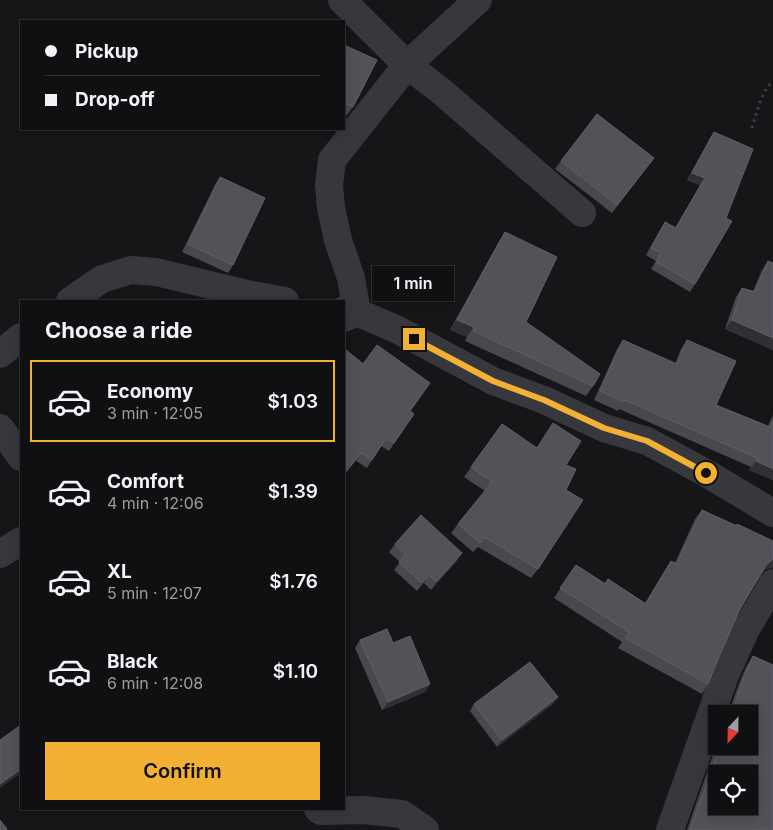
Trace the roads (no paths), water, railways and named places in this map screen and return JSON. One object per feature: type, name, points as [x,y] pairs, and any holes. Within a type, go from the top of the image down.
[{"type":"street","points":[[342,0],[408,65],[441,91],[582,213]]},
{"type":"street","points":[[478,0],[408,65],[332,160],[330,170],[331,208],[338,240],[351,278],[348,313],[398,330],[493,381],[544,400],[604,428],[647,441],[773,513]]},
{"type":"street","points":[[71,300],[102,279],[131,270],[156,272],[280,300]]},
{"type":"street","points":[[0,354],[20,339]]},
{"type":"street","points":[[0,428],[20,456]]},
{"type":"street","points":[[0,554],[20,542]]},
{"type":"street","points":[[670,830],[725,675],[746,630],[773,583]]},
{"type":"street","points":[[320,810],[363,810],[402,814],[425,830]]}]
